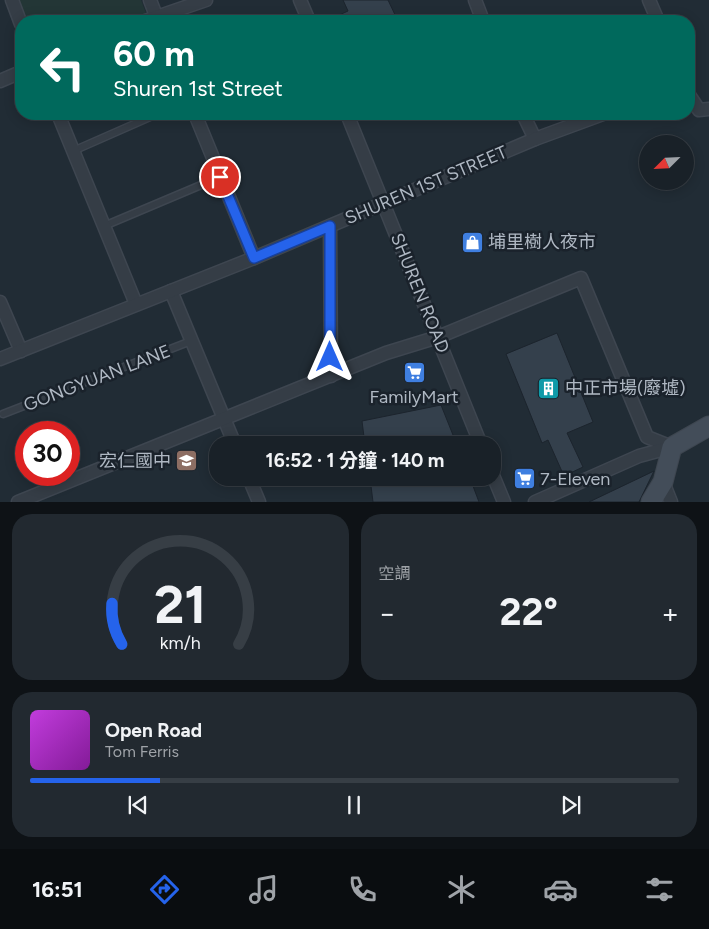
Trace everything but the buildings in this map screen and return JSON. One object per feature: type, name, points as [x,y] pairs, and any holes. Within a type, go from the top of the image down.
[{"type":"main road","points":[[652,502],[663,482],[672,447],[709,426]]},
{"type":"street","points":[[12,0],[18,15]]},
{"type":"street","points":[[150,0],[153,15]]},
{"type":"street","points":[[167,15],[206,0]]},
{"type":"street","points":[[300,0],[306,15]]},
{"type":"street","points":[[475,0],[481,15]]},
{"type":"street","points":[[649,0],[655,15]]},
{"type":"street","points":[[0,81],[15,75]]},
{"type":"street","points":[[695,104],[699,110],[709,109]]},
{"type":"street","points":[[60,120],[136,304]]},
{"type":"street","points":[[197,120],[254,258]]},
{"type":"street","name":"SHUREN ROAD","points":[[349,120],[477,436]]},
{"type":"street","points":[[526,120],[535,140]]},
{"type":"street","name":"SHUREN 1ST STREET","points":[[0,359],[254,258],[535,140],[587,120]]},
{"type":"street","points":[[330,226],[331,376]]},
{"type":"street","points":[[18,502],[386,353],[438,337],[581,278],[647,437],[672,447]]},
{"type":"street","points":[[171,291],[231,436]]},
{"type":"street","points":[[0,302],[21,351]]},
{"type":"street","points":[[535,502],[639,456],[672,447]]},
{"type":"street","points":[[663,482],[671,502]]},
{"type":"street","points":[[252,486],[259,502]]},
{"type":"street","points":[[497,486],[504,502]]},
{"type":"lane","points":[[73,151],[143,120]]},
{"type":"lane","points":[[104,226],[220,177]]},
{"type":"lane","name":"GONGYUAN LANE","points":[[3,414],[191,341]]},
{"type":"shaded area","points":[[19,0],[141,0],[147,15],[25,15]]},
{"type":"place","name":"埔里樹人夜市","points":[[472,242]]},
{"type":"place","name":"FamilyMart","points":[[414,372]]},
{"type":"place","name":"中正市場(廢墟)","points":[[549,388]]},
{"type":"place","name":"宏仁國中","points":[[187,461]]},
{"type":"place","name":"7-Eleven","points":[[524,479]]},
{"type":"route","points":[[220,177],[254,258],[330,226],[330,357]]}]
